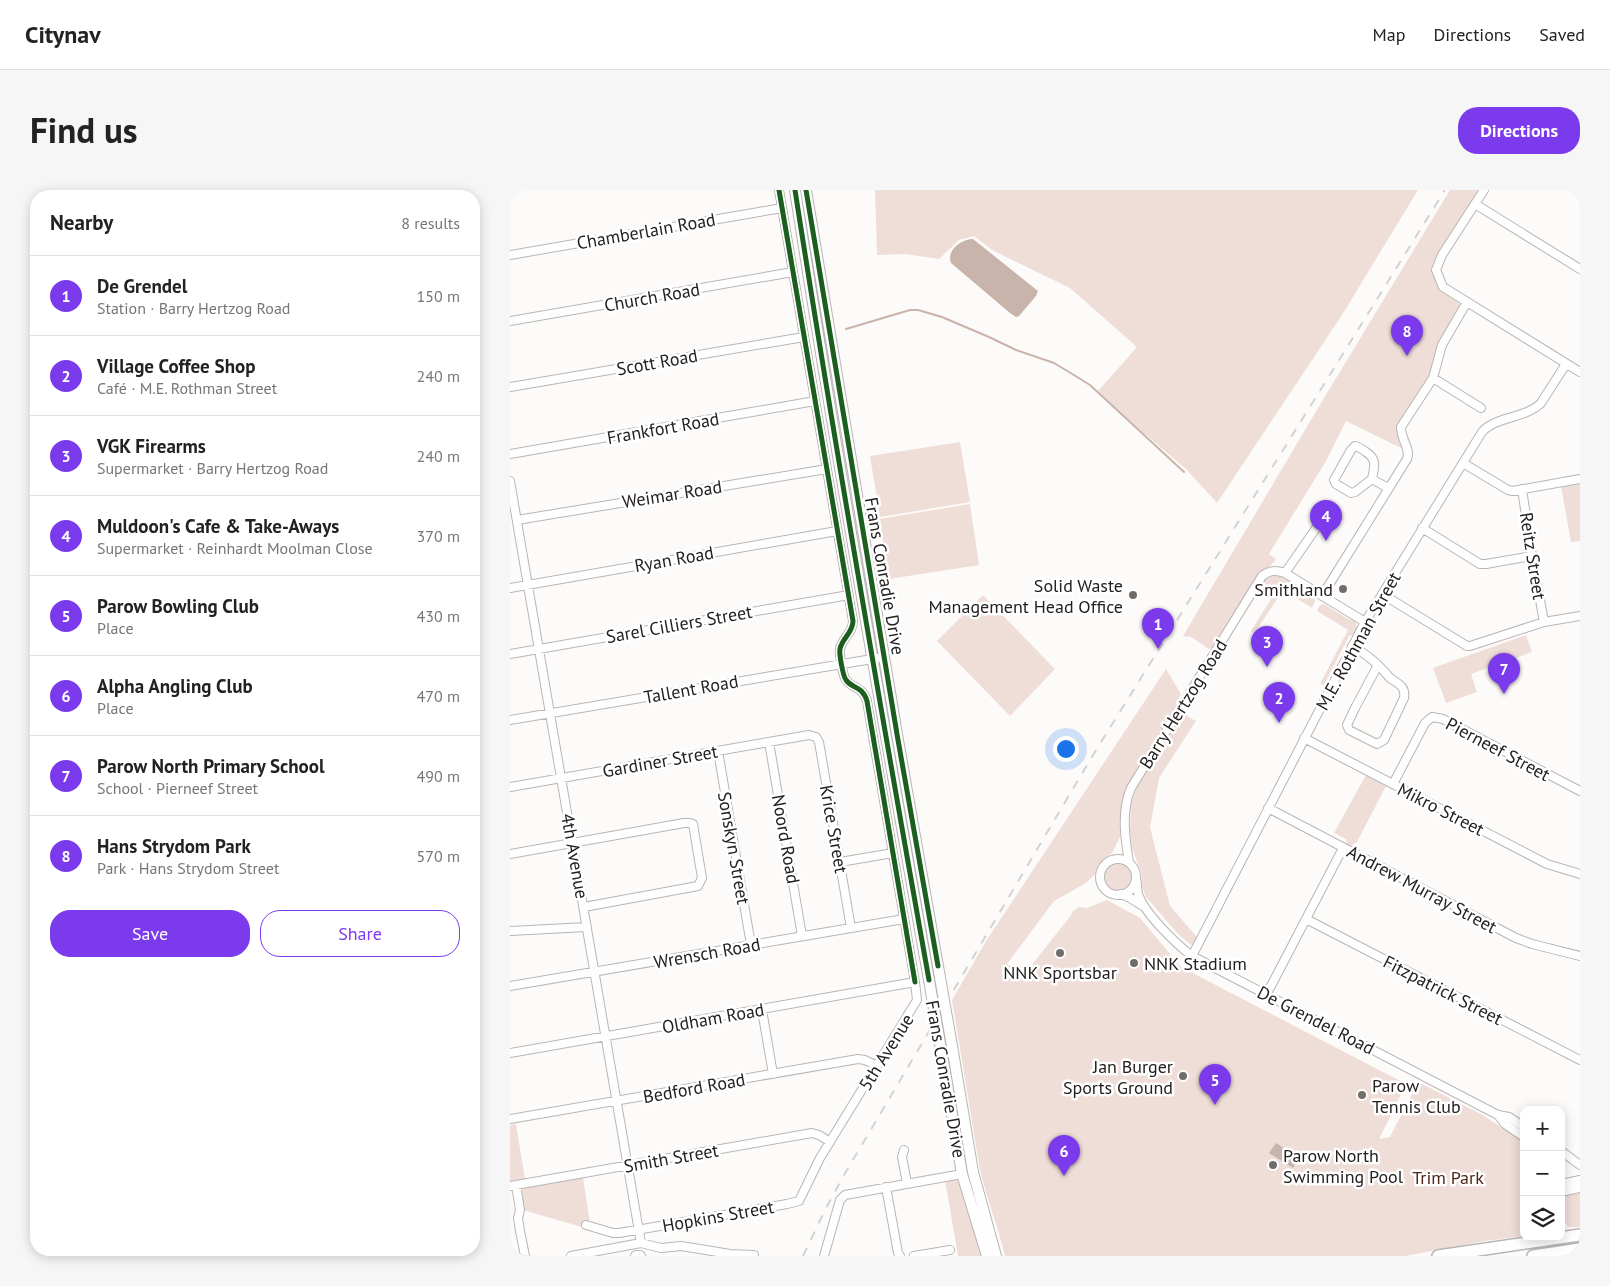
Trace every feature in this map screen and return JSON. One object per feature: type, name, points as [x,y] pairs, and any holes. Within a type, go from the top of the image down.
[{"type":"main road","name":"Frans Conradie Drive","points":[[795,190],[820,355],[962,1174],[987,1256]]},
{"type":"main road","name":"Frans Conradie Drive","points":[[806,190],[973,1172],[996,1256]]},
{"type":"main road","points":[[1565,1237],[1580,1236]]},
{"type":"main road","points":[[1438,1256],[1536,1241]]},
{"type":"main road","points":[[1533,1256],[1580,1250]]},
{"type":"street","points":[[779,190],[853,626],[841,647],[842,664]]},
{"type":"street","points":[[1484,190],[1442,255],[1436,270],[1443,287],[1580,372]]},
{"type":"street","points":[[1476,204],[1580,268]]},
{"type":"street","name":"Chamberlain Road","points":[[510,255],[782,208]]},
{"type":"street","name":"Church Road","points":[[510,321],[793,272]]},
{"type":"street","points":[[1322,596],[1409,455],[1401,435],[1401,427],[1433,378],[1442,344],[1467,302]]},
{"type":"street","name":"Scott Road","points":[[510,388],[804,337]]},
{"type":"street","name":"M.E. Rothman Street","points":[[1192,956],[1365,622],[1485,428],[1527,413],[1537,407],[1566,364]]},
{"type":"street","points":[[1433,378],[1481,408]]},
{"type":"street","name":"Frankfort Road","points":[[510,454],[815,402]]},
{"type":"street","points":[[1356,446],[1374,458],[1372,479],[1353,493],[1336,484],[1334,480],[1350,450],[1356,446]]},
{"type":"street","points":[[1463,463],[1508,490],[1580,479]]},
{"type":"street","name":"Weimar Road","points":[[517,520],[827,469]]},
{"type":"street","points":[[1372,479],[1388,488]]},
{"type":"street","name":"4th Avenue","points":[[510,481],[642,1243]]},
{"type":"street","name":"Reitz Street","points":[[1522,489],[1544,622]]},
{"type":"street","points":[[1330,508],[1285,574],[1365,622]]},
{"type":"street","points":[[1422,528],[1480,564],[1532,556]]},
{"type":"street","name":"Ryan Road","points":[[510,588],[837,531]]},
{"type":"street","name":"Barry Hertzog Road","points":[[1129,862],[1125,835],[1126,805],[1128,794],[1133,784],[1260,579],[1272,571],[1285,574]]},
{"type":"street","points":[[1382,594],[1467,646],[1544,622],[1580,616]]},
{"type":"street","name":"Sarel Cilliers Street","points":[[510,654],[849,596]]},
{"type":"street","points":[[1352,646],[1369,656],[1378,665],[1391,679],[1400,684],[1405,696],[1384,740],[1377,744],[1349,730],[1347,725],[1378,665]]},
{"type":"street","name":"Tallent Road","points":[[510,720],[884,656]]},
{"type":"street","name":"5th Avenue","points":[[797,1202],[802,1198],[820,1158],[915,1004],[917,997],[916,982],[867,701],[861,690],[846,680],[842,664]]},
{"type":"street","name":"Pierneef Street","points":[[1393,784],[1425,723],[1432,717],[1442,719],[1580,791]]},
{"type":"street","name":"Gardiner Street","points":[[510,787],[810,735]]},
{"type":"street","name":"Krice Street","points":[[810,735],[816,737],[819,742],[851,928]]},
{"type":"street","name":"Mikro Street","points":[[1304,738],[1548,864],[1580,874]]},
{"type":"street","name":"Noord Road","points":[[769,742],[802,936]]},
{"type":"street","name":"Sonskyn Street","points":[[718,751],[751,945]]},
{"type":"street","name":"Andrew Murray Street","points":[[1268,808],[1516,938],[1580,956]]},
{"type":"street","points":[[510,854],[690,823],[693,826],[702,874],[700,884],[697,887],[584,907]]},
{"type":"street","points":[[1266,994],[1343,848]]},
{"type":"street","points":[[840,862],[893,853]]},
{"type":"street","points":[[1113,860],[1129,862],[1133,867],[1136,878],[1131,889],[1121,894],[1111,893],[1103,887],[1101,871],[1104,866],[1113,860]]},
{"type":"street","name":"De Grendel Road","points":[[1136,878],[1139,895],[1146,909]]},
{"type":"street","name":"De Grendel Road","points":[[1121,894],[1146,909],[1174,941],[1192,956],[1498,1115],[1508,1116],[1520,1124]]},
{"type":"street","name":"Wrensch Road","points":[[510,986],[904,918]]},
{"type":"street","name":"Fitzpatrick Street","points":[[1306,919],[1580,1060]]},
{"type":"street","points":[[510,931],[587,927]]},
{"type":"street","name":"Oldham Road","points":[[510,1053],[916,982]]},
{"type":"street","points":[[762,1010],[773,1074]]},
{"type":"street","name":"Bedford Road","points":[[510,1119],[861,1059],[877,1066]]},
{"type":"street","name":"De Grendel Road","points":[[1498,1115],[1505,1124],[1520,1134]]},
{"type":"street","name":"Smith Street","points":[[513,1185],[812,1133],[830,1142]]},
{"type":"street","points":[[904,1150],[902,1157],[906,1184]]},
{"type":"street","points":[[1565,1154],[1580,1165]]},
{"type":"street","points":[[824,1256],[840,1200],[843,1196],[962,1174]]},
{"type":"street","points":[[1565,1183],[1580,1180]]},
{"type":"street","points":[[513,1185],[520,1210],[518,1218],[525,1256]]},
{"type":"street","points":[[886,1187],[900,1256]]},
{"type":"street","points":[[1565,1191],[1580,1188]]},
{"type":"street","name":"Hopkins Street","points":[[586,1225],[616,1233],[797,1202]]},
{"type":"street","points":[[1557,1241],[1559,1254]]},
{"type":"street","points":[[571,1256],[642,1243],[661,1248],[681,1246],[724,1253],[754,1255]]},
{"type":"street","points":[[914,1256],[950,1250]]},
{"type":"green space","points":[[875,190],[1418,190],[1342,315],[1217,503],[1186,469],[1098,391],[1137,347],[1070,288],[992,250],[974,236],[959,240],[939,259],[905,254],[877,255]]},
{"type":"green space","points":[[1450,190],[1478,190],[1434,262],[1434,274],[1437,283],[1460,306],[1441,338],[1431,372],[1399,423],[1397,433],[1403,449],[1346,421],[1326,461],[1269,554],[1276,559],[1262,571],[1214,647],[1209,649],[1191,637],[1183,636],[1321,403]]},
{"type":"green space","points":[[960,442],[970,502],[880,517],[870,456]]},
{"type":"green space","points":[[1580,484],[1580,541],[1571,542],[1561,486]]},
{"type":"green space","points":[[970,504],[979,565],[889,579],[879,519]]},
{"type":"green space","points":[[1276,575],[1291,582],[1313,597],[1315,601],[1312,608],[1283,590],[1260,625],[1252,633],[1251,631],[1271,599],[1261,593],[1260,588],[1266,579]]},
{"type":"green space","points":[[983,595],[1055,669],[1010,716],[937,641]]},
{"type":"green space","points":[[1324,604],[1348,619],[1355,621],[1357,627],[1353,635],[1349,636],[1324,685],[1320,684],[1348,630],[1317,611],[1320,605]]},
{"type":"green space","points":[[1526,635],[1532,652],[1471,674],[1477,692],[1446,703],[1433,668]]},
{"type":"green space","name":"Jan Burger Sports Ground","points":[[1166,669],[1181,694],[1175,704],[1177,706],[1125,792],[1122,806],[1121,835],[1112,853],[1086,883],[1054,901],[1007,964],[1023,976],[1073,911],[1079,907],[1087,908],[1107,900],[1140,918],[1181,967],[1406,1084],[1379,1139],[1390,1137],[1418,1082],[1481,1114],[1520,1139],[1520,1237],[1405,1256],[1005,1256],[980,1170],[952,1000],[986,941]]},
{"type":"green space","points":[[1182,715],[1196,721],[1159,778],[1150,827],[1170,906],[1197,937],[1191,945],[1178,934],[1146,897],[1142,887],[1141,872],[1132,848],[1130,830],[1131,804],[1136,789]]},
{"type":"green space","points":[[1366,775],[1386,786],[1357,842],[1350,846],[1347,844],[1346,839],[1334,833]]},
{"type":"green space","points":[[1118,863],[1128,867],[1132,877],[1128,887],[1118,891],[1108,887],[1104,877],[1108,867]]},
{"type":"green space","points":[[516,1124],[525,1179],[510,1182],[510,1125]]},
{"type":"green space","points":[[583,1178],[590,1223],[584,1222],[582,1227],[523,1210],[522,1188]]},
{"type":"green space","points":[[955,1178],[959,1180],[983,1256],[958,1256],[945,1180]]},
{"type":"green space","points":[[1580,1192],[1580,1227],[1568,1227],[1565,1222],[1565,1196]]},
{"type":"shaded area","points":[[973,239],[1038,291],[1019,316],[1016,317],[1010,313],[951,263],[951,254],[956,246],[964,241]]},
{"type":"shaded area","points":[[1276,1143],[1299,1158],[1293,1168],[1269,1153]]},
{"type":"waterway","points":[[846,329],[910,310],[918,310],[942,317],[1016,350],[1054,363],[1090,385],[1184,472]]},
{"type":"railway","points":[[803,1256],[844,1175],[1093,755],[1445,190]]},
{"type":"cycle path","points":[[779,190],[853,621],[853,625],[840,649],[840,655],[846,680],[860,690],[867,701],[915,982]]},
{"type":"cycle path","points":[[795,190],[860,585],[929,980]]},
{"type":"cycle path","points":[[806,190],[898,740],[938,966]]},
{"type":"place","name":"Hans Strydom Park","points":[[1407,356]]},
{"type":"place","name":"Muldoon's Cafe & Take-Aways","points":[[1326,541]]},
{"type":"place","name":"Smithland","points":[[1343,589]]},
{"type":"place","name":"Solid Waste Management Head Office","points":[[1133,595]]},
{"type":"place","name":"De Grendel","points":[[1158,649]]},
{"type":"place","name":"VGK Firearms","points":[[1267,667]]},
{"type":"place","name":"Parow North Primary School","points":[[1504,694]]},
{"type":"place","name":"Village Coffee Shop","points":[[1279,723]]},
{"type":"place","name":"NNK Sportsbar","points":[[1060,953]]},
{"type":"place","name":"NNK Stadium","points":[[1134,963]]},
{"type":"place","name":"Jan Burger Sports Ground","points":[[1183,1076]]},
{"type":"place","name":"Parow Tennis Club","points":[[1362,1095]]},
{"type":"place","name":"Parow Bowling Club","points":[[1215,1105]]},
{"type":"place","name":"Parow North Swimming Pool","points":[[1273,1165]]},
{"type":"place","name":"Alpha Angling Club","points":[[1064,1176]]},
{"type":"park label","name":"Trim Park","points":[[1448,1177]]}]
